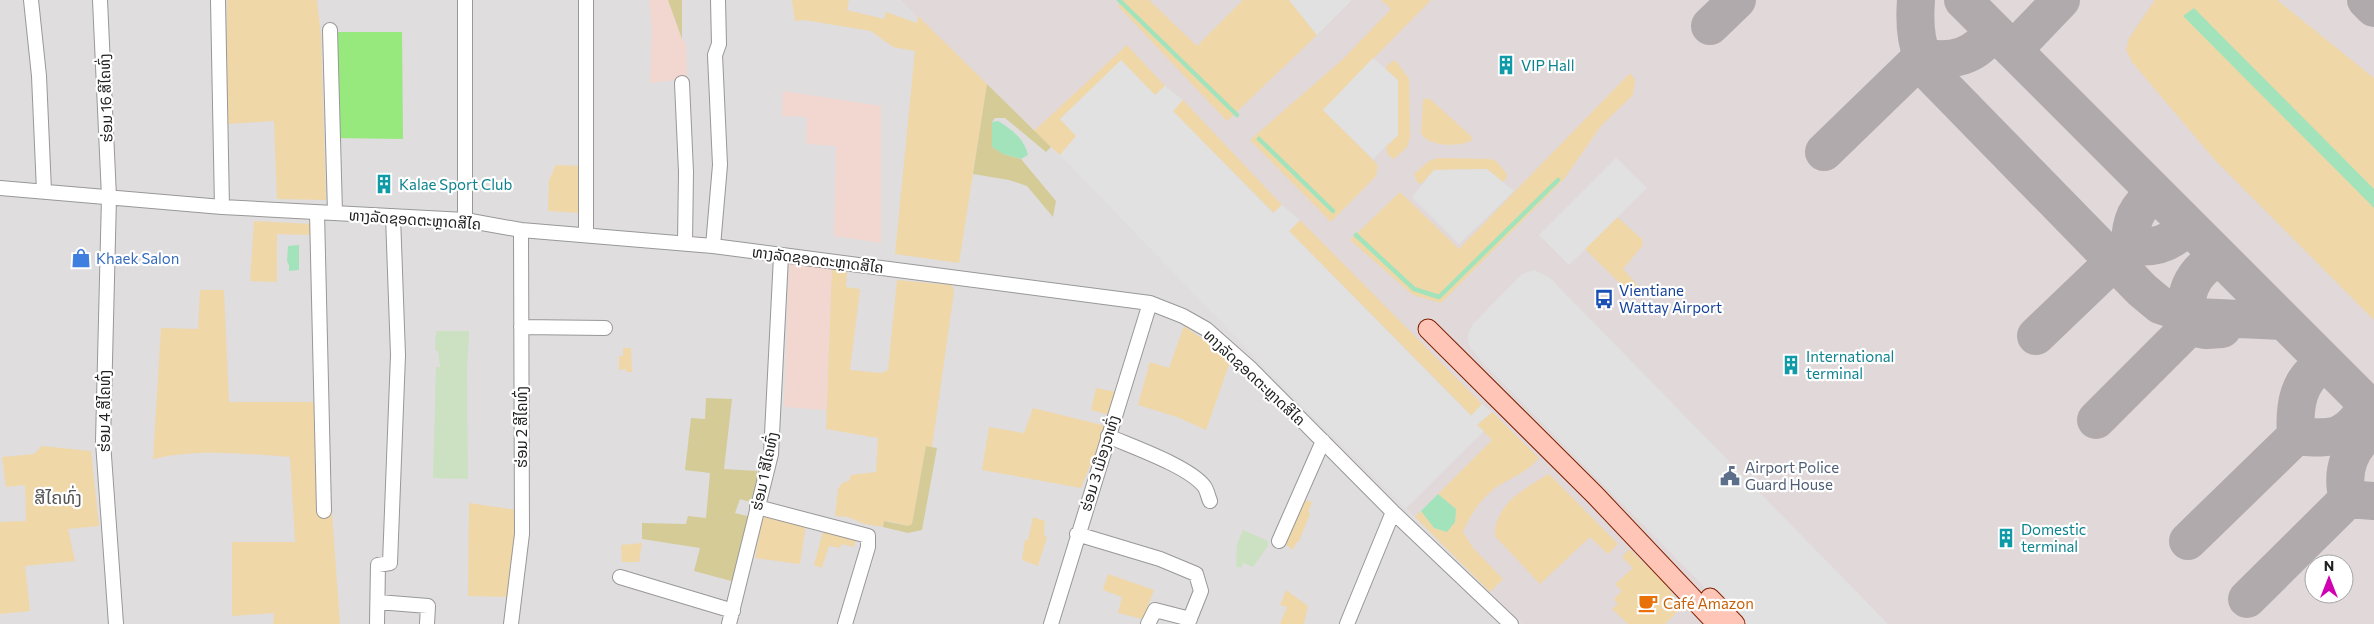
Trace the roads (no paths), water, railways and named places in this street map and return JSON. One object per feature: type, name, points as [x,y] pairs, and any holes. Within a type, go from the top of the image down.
[{"type":"street","points":[[32,0],[39,76],[44,191]]},
{"type":"street","name":"ຮ່ອມ 16 ສີໄຄທົ່ງ","points":[[100,0],[109,197]]},
{"type":"street","points":[[218,0],[222,207]]},
{"type":"street","points":[[465,0],[465,220]]},
{"type":"street","points":[[586,0],[586,235]]},
{"type":"street","points":[[713,246],[720,166],[714,55],[719,44],[718,0]]},
{"type":"street","points":[[330,30],[335,213]]},
{"type":"street","points":[[682,83],[686,172],[685,243]]},
{"type":"street","name":"ທາງລັດຊອດຕະຫຼາດສີໄຄ","points":[[0,188],[222,207],[465,220],[521,230],[713,246],[1150,303],[1183,316],[1206,329],[1250,368],[1393,512],[1512,624]]},
{"type":"street","name":"ຮ່ອມ 4 ສີໄຄທົ່ງ","points":[[109,197],[103,442],[116,624]]},
{"type":"street","points":[[317,213],[324,511]]},
{"type":"street","points":[[377,624],[378,565],[390,563],[394,473],[398,355],[393,216]]},
{"type":"street","name":"ຮ່ອມ 2 ສີໄຄທົ່ງ","points":[[511,624],[522,534],[521,230]]},
{"type":"street","name":"ຮ່ອມ 1 ສີໄຄທົ່ງ","points":[[731,617],[773,440],[781,256]]},
{"type":"street","name":"ຮ່ອມ 3 ເມືອງວາທົ່ງ","points":[[1051,624],[1150,303]]},
{"type":"street","points":[[521,327],[605,328]]},
{"type":"street","points":[[1428,329],[1595,495],[1717,624]]},
{"type":"street","points":[[1452,354],[1478,366],[1735,624]]},
{"type":"street","points":[[1108,436],[1164,460],[1194,477],[1205,487],[1210,501]]},
{"type":"street","points":[[1279,541],[1323,441]]},
{"type":"street","points":[[757,507],[868,536],[868,546],[845,624]]},
{"type":"street","points":[[1347,624],[1393,512]]},
{"type":"street","points":[[1078,534],[1160,559],[1196,574],[1201,591],[1189,620],[1155,610],[1148,624]]},
{"type":"street","points":[[620,577],[731,617]]},
{"type":"street","points":[[378,602],[428,606],[427,624]]},
{"type":"waterway","points":[[1119,0],[1237,115]]},
{"type":"waterway","points":[[1259,139],[1333,211]]},
{"type":"waterway","points":[[1356,235],[1414,289],[1439,297],[1558,180]]},
{"type":"place","name":"VIP Hall","points":[[1506,65]]},
{"type":"place","name":"Kalae Sport Club","points":[[384,184]]},
{"type":"place","name":"Khaek Salon","points":[[81,258]]},
{"type":"place","name":"Vientiane Wattay Airport","points":[[1604,299]]},
{"type":"place","name":"International terminal","points":[[1791,365]]},
{"type":"place","name":"Airport Police Guard House","points":[[1730,476]]},
{"type":"place","name":"Domestic terminal","points":[[2006,538]]},
{"type":"place","name":"Café Amazon","points":[[1648,603]]},
{"type":"district","name":"ສີໄຄທົ່ງ","points":[[58,497]]}]
